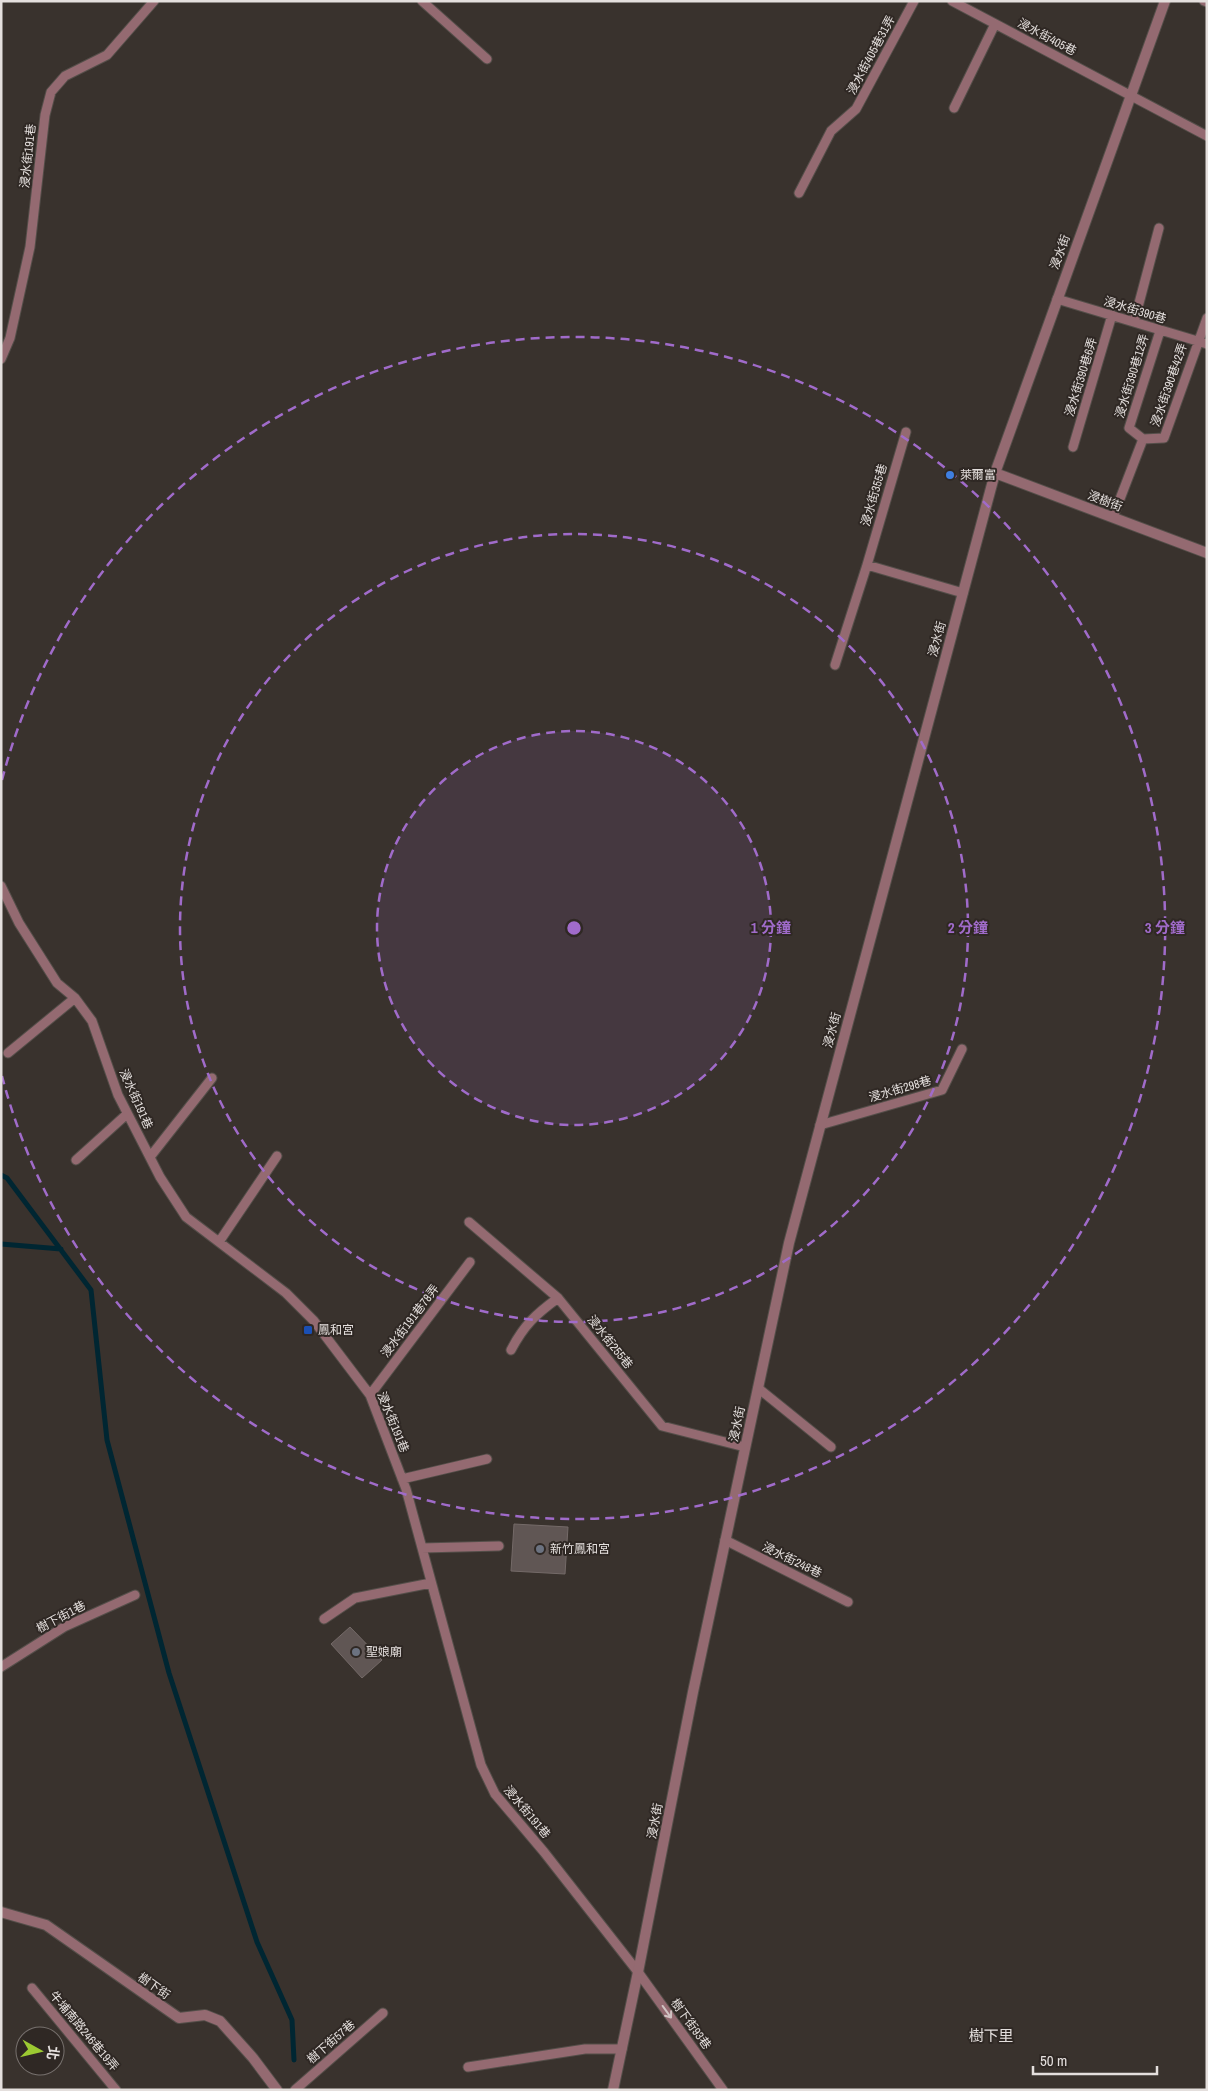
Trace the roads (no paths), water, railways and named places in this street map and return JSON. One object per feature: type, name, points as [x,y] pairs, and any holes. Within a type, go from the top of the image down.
[{"type":"street","name":"浸水街","points":[[613,2090],[638,1972],[692,1692],[789,1243],[820,1125],[995,473],[1164,1]]},
{"type":"street","name":"浸樹街","points":[[995,473],[1207,553]]},
{"type":"street","name":"樹下街","points":[[1,1912],[46,1925],[179,2018],[204,2015],[220,2021],[253,2058],[277,2090]]},
{"type":"lane","name":"浸水街191巷","points":[[1,359],[10,338],[30,247],[45,115],[51,92],[65,76],[107,55],[154,1]]},
{"type":"lane","points":[[422,1],[487,59]]},
{"type":"lane","name":"浸水街405巷31弄","points":[[799,193],[831,131],[856,109],[914,1]]},
{"type":"lane","name":"浸水街405巷","points":[[952,1],[1207,136]]},
{"type":"lane","points":[[954,108],[995,24]]},
{"type":"lane","points":[[1134,322],[1159,228]]},
{"type":"lane","name":"浸水街390巷","points":[[1057,300],[1202,343]]},
{"type":"lane","name":"浸水街390巷6弄","points":[[1073,447],[1112,315]]},
{"type":"lane","name":"浸水街390巷42弄","points":[[1143,439],[1164,438],[1202,343],[1207,318]]},
{"type":"lane","name":"浸水街390巷12弄","points":[[1143,439],[1129,428],[1160,331]]},
{"type":"lane","name":"浸水街355巷","points":[[835,665],[867,566],[906,432]]},
{"type":"lane","points":[[1113,517],[1143,439]]},
{"type":"lane","points":[[867,566],[963,593]]},
{"type":"lane","name":"浸水街191巷","points":[[1,886],[19,923],[57,983],[75,998],[92,1021],[118,1095],[127,1114],[160,1177],[186,1217],[286,1293],[314,1321],[370,1395],[402,1479],[481,1765],[495,1794],[544,1852],[638,1972]]},
{"type":"lane","points":[[8,1053],[75,998]]},
{"type":"lane","name":"浸水街298巷","points":[[820,1125],[942,1090],[962,1048]]},
{"type":"lane","points":[[150,1157],[212,1078]]},
{"type":"lane","points":[[76,1160],[127,1114]]},
{"type":"lane","points":[[219,1242],[277,1156]]},
{"type":"lane","name":"浸水街255巷","points":[[469,1222],[558,1298],[662,1426],[745,1447]]},
{"type":"lane","name":"浸水街191巷78弄","points":[[370,1395],[470,1262]]},
{"type":"lane","points":[[511,1350],[521,1330],[533,1317],[558,1298]]},
{"type":"lane","points":[[758,1388],[831,1447]]},
{"type":"lane","points":[[402,1479],[488,1459]]},
{"type":"lane","name":"浸水街248巷","points":[[725,1540],[848,1602]]},
{"type":"lane","points":[[422,1548],[499,1546]]},
{"type":"lane","points":[[324,1619],[355,1598],[431,1583]]},
{"type":"lane","name":"樹下街1巷","points":[[1,1667],[64,1627],[135,1595]]},
{"type":"lane","name":"樹下街93巷","points":[[638,1972],[723,2090]]},
{"type":"lane","name":"牛埔南路246巷19弄","points":[[32,1988],[116,2090]]},
{"type":"lane","name":"樹下街57巷","points":[[295,2090],[384,2013]]},
{"type":"lane","points":[[468,2066],[585,2048],[622,2049]]},
{"type":"waterway","points":[[1,1175],[7,1178],[91,1290],[107,1440],[169,1673],[257,1942],[292,2020],[294,2060]]},
{"type":"waterway","points":[[1,1244],[61,1249]]},
{"type":"place","name":"萊爾富","points":[[950,475]]},
{"type":"place","name":"鳳和宮","points":[[308,1330]]},
{"type":"place","name":"新竹鳳和宮","points":[[540,1549]]},
{"type":"place","name":"聖娘廟","points":[[356,1652]]},
{"type":"district","name":"樹下里","points":[[991,2036]]}]
